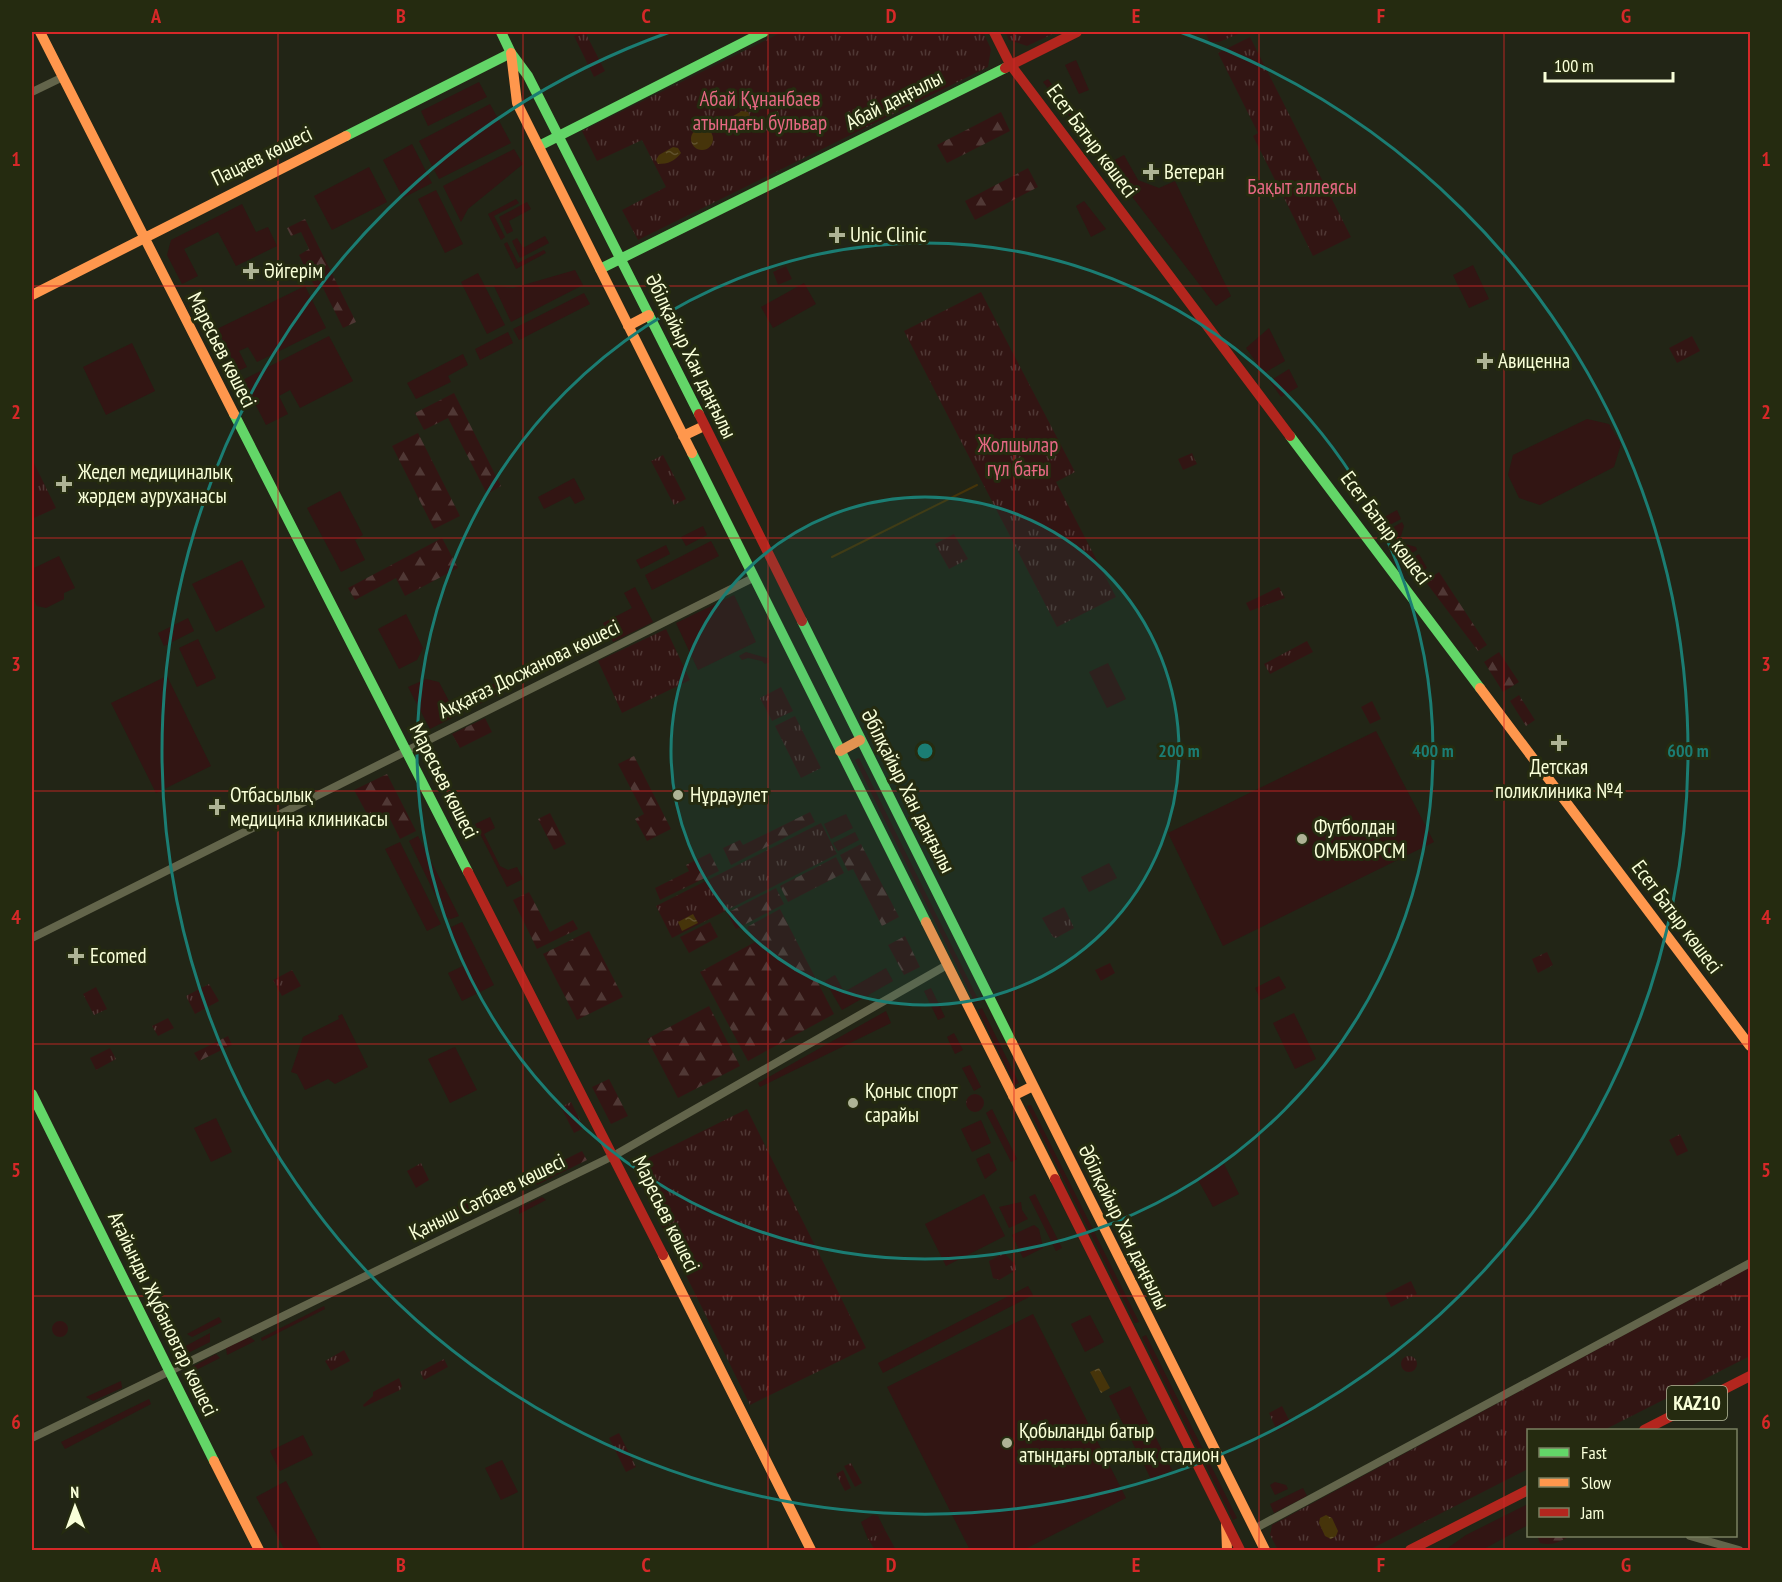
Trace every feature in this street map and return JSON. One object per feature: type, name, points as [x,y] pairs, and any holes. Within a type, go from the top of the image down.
[{"type":"main road","name":"Маресьев көшесі","points":[[40,32],[405,749],[615,1155],[812,1551]]},
{"type":"main road","name":"Әбілқайыр Хан даңғылы","points":[[501,32],[510,53],[528,76],[621,258],[1265,1551]]},
{"type":"main road","points":[[539,146],[764,32]]},
{"type":"main road","name":"Есет Батыр көшесі","points":[[994,32],[1010,64],[1750,1046]]},
{"type":"main road","name":"Абай даңғылы","points":[[600,269],[1077,32]]},
{"type":"main road","name":"Әбілқайыр Хан даңғылы","points":[[510,53],[517,103],[1240,1551]]},
{"type":"main road","name":"Пацаев көшесі","points":[[32,295],[143,236],[510,53]]},
{"type":"main road","points":[[628,326],[649,315]]},
{"type":"main road","points":[[683,436],[704,426]]},
{"type":"main road","points":[[840,751],[860,740]]},
{"type":"main road","points":[[1013,1096],[1033,1086]]},
{"type":"main road","name":"Ағайынды Жұбановтар көшесі","points":[[32,1094],[259,1551]]},
{"type":"main road","name":"KAZ10","points":[[1648,1429],[1750,1376]]},
{"type":"main road","points":[[1410,1551],[1527,1491]]},
{"type":"main road","points":[[1226,1523],[1227,1551]]},
{"type":"main road","points":[[1234,1540],[1254,1529]]},
{"type":"street","points":[[32,92],[63,77]]},
{"type":"street","name":"Аққағаз Досжанова көшесі","points":[[32,938],[405,749],[753,578]]},
{"type":"street","name":"Қаныш Сәтбаев көшесі","points":[[32,1438],[615,1155],[947,965]]},
{"type":"street","points":[[1254,1529],[1750,1263]]},
{"type":"street","points":[[1693,1537],[1739,1551]]},
{"type":"green space","points":[[585,32],[605,71],[594,77],[574,36]]},
{"type":"green space","name":"Абай Құнанбаев атындағы бульвар","points":[[782,32],[983,32],[991,49],[988,67],[638,240],[622,210],[666,187],[642,140],[597,161],[582,131]]},
{"type":"green space","points":[[1005,32],[1057,32],[1027,46],[1009,40]]},
{"type":"green space","points":[[1205,32],[1243,32],[1219,42],[1210,42]]},
{"type":"green space","name":"Бақыт аллеясы","points":[[1250,37],[1351,237],[1313,256],[1253,136],[1258,133],[1218,53]]},
{"type":"green space","points":[[1076,60],[1089,90],[1079,94],[1065,65]]},
{"type":"green space","points":[[1048,79],[1074,114],[1070,117],[1043,82]]},
{"type":"green space","points":[[479,82],[487,97],[428,126],[421,111]]},
{"type":"green space","points":[[490,104],[511,143],[439,179],[419,141]]},
{"type":"green space","points":[[1001,112],[1010,131],[947,163],[937,145]]},
{"type":"green space","points":[[1086,128],[1102,152],[1097,156],[1080,131]]},
{"type":"green space","points":[[412,144],[432,183],[403,198],[383,160]]},
{"type":"green space","points":[[514,149],[523,164],[468,209],[461,222],[443,186]]},
{"type":"green space","points":[[1124,155],[1138,180],[1159,188],[1175,181],[1231,296],[1216,306],[1107,164]]},
{"type":"green space","points":[[369,167],[387,202],[332,230],[314,196]]},
{"type":"green space","points":[[1028,168],[1038,187],[975,220],[965,201]]},
{"type":"green space","points":[[436,190],[463,244],[445,253],[418,199]]},
{"type":"green space","points":[[516,199],[519,203],[494,216],[505,237],[501,240],[488,214]]},
{"type":"green space","points":[[1084,201],[1106,229],[1091,237],[1076,206]]},
{"type":"green space","points":[[527,202],[531,209],[509,221],[513,231],[507,234],[499,217]]},
{"type":"green space","points":[[242,204],[256,232],[268,227],[277,246],[236,266],[218,232],[184,249],[198,276],[182,284],[167,255],[171,240]]},
{"type":"green space","points":[[305,219],[356,322],[343,328],[322,286],[316,289],[299,255],[309,249],[301,232],[291,236],[287,228]]},
{"type":"green space","points":[[545,236],[549,243],[520,258],[512,241],[517,238],[523,248]]},
{"type":"green space","points":[[507,242],[518,263],[544,250],[546,253],[516,269],[504,244]]},
{"type":"green space","points":[[1473,265],[1489,299],[1469,308],[1453,275]]},
{"type":"green space","points":[[786,266],[792,279],[778,285],[773,272]]},
{"type":"green space","points":[[575,270],[583,285],[511,322],[494,286],[513,288]]},
{"type":"green space","points":[[478,273],[505,325],[487,334],[461,282]]},
{"type":"green space","points":[[804,283],[816,304],[773,328],[761,307]]},
{"type":"green space","points":[[305,286],[326,328],[257,362],[248,347],[239,351],[247,367],[238,371],[217,329]]},
{"type":"green space","name":"Жолшылар гүл бағы","points":[[981,292],[1075,472],[1056,482],[1116,597],[1057,627],[904,331]]},
{"type":"green space","points":[[584,293],[590,304],[519,340],[513,329]]},
{"type":"green space","points":[[1269,328],[1285,361],[1264,373],[1246,348]]},
{"type":"green space","points":[[508,332],[513,343],[480,360],[475,349]]},
{"type":"green space","points":[[329,336],[353,381],[300,408],[290,390],[279,396],[288,414],[266,425],[243,380]]},
{"type":"green space","points":[[1692,336],[1700,351],[1677,363],[1669,348]]},
{"type":"green space","points":[[132,343],[155,391],[106,415],[83,367]]},
{"type":"green space","points":[[463,354],[468,365],[448,376],[451,382],[416,399],[407,383]]},
{"type":"green space","points":[[1289,369],[1298,387],[1281,397],[1270,381]]},
{"type":"green space","points":[[454,393],[501,486],[487,494],[448,418],[424,430],[415,413]]},
{"type":"green space","points":[[1587,419],[1609,424],[1621,444],[1614,467],[1540,505],[1519,498],[1508,475],[1513,455]]},
{"type":"green space","points":[[418,433],[460,516],[434,529],[392,446]]},
{"type":"green space","points":[[1192,453],[1197,464],[1183,470],[1178,459]]},
{"type":"green space","points":[[663,455],[686,499],[674,505],[651,461]]},
{"type":"green space","points":[[32,459],[56,508],[32,519]]},
{"type":"green space","points":[[574,478],[585,499],[575,504],[570,496],[544,509],[538,497]]},
{"type":"green space","points":[[340,491],[363,535],[355,540],[365,560],[341,572],[307,508]]},
{"type":"green space","points":[[1397,510],[1401,519],[1384,528],[1379,520]]},
{"type":"green space","points":[[1402,522],[1404,526],[1401,536],[1394,542],[1387,531]]},
{"type":"green space","points":[[703,526],[707,535],[686,546],[681,537]]},
{"type":"green space","points":[[954,534],[968,559],[949,569],[935,544]]},
{"type":"green space","points":[[442,538],[458,568],[405,596],[396,578],[355,600],[348,588]]},
{"type":"green space","points":[[711,541],[719,556],[652,590],[645,575]]},
{"type":"green space","points":[[1405,544],[1416,547],[1417,550],[1405,557],[1397,545]]},
{"type":"green space","points":[[666,545],[670,554],[641,569],[636,560]]},
{"type":"green space","points":[[1419,554],[1427,568],[1417,574],[1409,560]]},
{"type":"green space","points":[[59,556],[75,588],[64,593],[64,599],[46,608],[37,606],[32,594],[32,569]]},
{"type":"green space","points":[[242,560],[265,607],[216,632],[192,584]]},
{"type":"green space","points":[[1439,572],[1487,645],[1478,651],[1425,581]]},
{"type":"green space","points":[[635,587],[653,622],[613,642],[603,623],[632,608],[624,593]]},
{"type":"green space","points":[[1279,587],[1285,598],[1250,611],[1246,603]]},
{"type":"green space","points":[[734,595],[756,642],[698,670],[676,623]]},
{"type":"green space","points":[[406,614],[423,648],[417,660],[399,669],[378,629]]},
{"type":"green space","points":[[188,618],[194,631],[164,646],[158,633]]},
{"type":"green space","points":[[666,629],[690,680],[622,713],[598,661]]},
{"type":"green space","points":[[198,639],[216,678],[197,687],[179,648]]},
{"type":"green space","points":[[1307,641],[1313,652],[1270,674],[1264,664]]},
{"type":"green space","points":[[746,652],[767,658],[769,662],[765,664],[762,661],[748,658],[742,660],[739,656]]},
{"type":"green space","points":[[1499,652],[1519,682],[1503,692],[1484,662]]},
{"type":"green space","points":[[1108,663],[1126,699],[1107,708],[1089,672]]},
{"type":"green space","points":[[167,676],[211,766],[156,793],[111,703]]},
{"type":"green space","points":[[426,679],[439,682],[451,705],[503,679],[509,689],[430,729],[408,687]]},
{"type":"green space","points":[[781,687],[793,711],[772,721],[760,698]]},
{"type":"green space","points":[[1519,695],[1535,720],[1526,726],[1510,701]]},
{"type":"green space","points":[[1372,701],[1381,719],[1370,724],[1361,707]]},
{"type":"green space","points":[[795,716],[821,768],[801,778],[775,726]]},
{"type":"green space","points":[[485,718],[492,732],[460,748],[452,734]]},
{"type":"green space","name":"Футболдан ОМБЖОРСМ","points":[[1376,731],[1434,842],[1223,946],[1168,833]]},
{"type":"green space","points":[[634,756],[671,829],[647,841],[635,819],[644,814],[618,764]]},
{"type":"green space","points":[[859,758],[979,1001],[975,1003],[855,760]]},
{"type":"green space","points":[[387,774],[416,831],[400,839],[388,815],[372,823],[354,790]]},
{"type":"green space","points":[[810,812],[815,822],[731,865],[723,848],[740,840],[743,845]]},
{"type":"green space","points":[[550,813],[566,844],[554,850],[538,819]]},
{"type":"green space","points":[[846,814],[853,828],[831,839],[824,824]]},
{"type":"green space","points":[[490,817],[495,828],[484,834],[500,866],[508,870],[517,867],[523,879],[507,887],[475,824]]},
{"type":"green space","points":[[821,823],[837,854],[672,938],[656,906]]},
{"type":"green space","points":[[855,832],[859,840],[838,851],[833,843]]},
{"type":"green space","points":[[418,836],[459,916],[451,919],[446,917],[409,841]]},
{"type":"green space","points":[[400,842],[441,924],[427,931],[385,849]]},
{"type":"green space","points":[[861,844],[899,917],[882,926],[853,869],[848,871],[840,855]]},
{"type":"green space","points":[[710,853],[719,871],[660,900],[655,888],[689,871],[686,865]]},
{"type":"green space","points":[[836,857],[844,873],[788,902],[780,886]]},
{"type":"green space","points":[[1109,863],[1117,878],[1089,892],[1081,877]]},
{"type":"green space","points":[[776,888],[784,904],[736,929],[727,913]]},
{"type":"green space","points":[[529,892],[550,932],[573,920],[578,929],[537,949],[513,900]]},
{"type":"green space","points":[[1064,907],[1074,928],[1056,938],[1053,937],[1042,918]]},
{"type":"green space","points":[[780,909],[834,1014],[748,1061],[700,972],[755,942],[747,927]]},
{"type":"green space","points":[[462,922],[494,985],[462,1001],[448,973],[465,965],[447,929]]},
{"type":"green space","points":[[710,922],[718,937],[689,953],[680,937]]},
{"type":"green space","points":[[589,931],[623,997],[577,1020],[543,954]]},
{"type":"green space","points":[[905,936],[920,967],[904,975],[888,945]]},
{"type":"green space","points":[[1547,952],[1553,965],[1538,973],[1532,959]]},
{"type":"green space","points":[[1110,963],[1115,973],[1101,981],[1095,970]]},
{"type":"green space","points":[[886,968],[893,981],[842,1010],[825,981],[835,975],[844,992]]},
{"type":"green space","points":[[292,970],[301,986],[282,996],[273,980]]},
{"type":"green space","points":[[1279,976],[1286,988],[1261,1000],[1255,988]]},
{"type":"green space","points":[[209,984],[219,1001],[195,1014],[186,996]]},
{"type":"green space","points":[[96,987],[107,1009],[94,1015],[83,994]]},
{"type":"green space","points":[[931,988],[945,1017],[938,1020],[924,991]]},
{"type":"green space","points":[[709,1006],[740,1066],[678,1098],[647,1039]]},
{"type":"green space","points":[[982,1008],[1019,1083],[1015,1085],[978,1010]]},
{"type":"green space","points":[[886,1011],[891,1023],[760,1087],[758,1083]]},
{"type":"green space","points":[[1294,1013],[1316,1059],[1295,1069],[1273,1023]]},
{"type":"green space","points":[[342,1014],[368,1067],[335,1084],[328,1079],[305,1090],[297,1074],[291,1072],[303,1037],[339,1019],[338,1016]]},
{"type":"green space","points":[[168,1018],[174,1028],[158,1036],[152,1026]]},
{"type":"green space","points":[[954,1033],[963,1050],[955,1054],[947,1037]]},
{"type":"green space","points":[[228,1036],[232,1045],[199,1061],[194,1053]]},
{"type":"green space","points":[[455,1047],[477,1090],[450,1103],[428,1059]]},
{"type":"green space","points":[[110,1048],[116,1059],[96,1070],[90,1058]]},
{"type":"green space","points":[[970,1065],[981,1087],[974,1091],[962,1068]]},
{"type":"green space","points":[[609,1079],[628,1116],[611,1124],[592,1087]]},
{"type":"green space","points":[[975,1094],[981,1097],[984,1103],[981,1109],[975,1112],[969,1109],[966,1103],[969,1097]]},
{"type":"green space","points":[[571,1102],[584,1128],[574,1133],[561,1107]]},
{"type":"green space","points":[[1031,1105],[1139,1322],[1135,1323],[1027,1106]]},
{"type":"green space","points":[[747,1109],[866,1348],[750,1405],[632,1166]]},
{"type":"green space","points":[[992,1109],[1017,1159],[1011,1162],[986,1113]]},
{"type":"green space","points":[[216,1118],[232,1152],[211,1162],[194,1128]]},
{"type":"green space","points":[[981,1120],[991,1143],[972,1152],[961,1129]]},
{"type":"green space","points":[[1680,1134],[1688,1151],[1677,1156],[1669,1140]]},
{"type":"green space","points":[[582,1151],[587,1160],[537,1185],[532,1176]]},
{"type":"green space","points":[[989,1153],[997,1170],[985,1179],[976,1159]]},
{"type":"green space","points":[[421,1163],[429,1180],[416,1188],[407,1171]]},
{"type":"green space","points":[[1224,1164],[1239,1194],[1213,1207],[1197,1178]]},
{"type":"green space","points":[[984,1194],[1005,1236],[946,1266],[925,1224]]},
{"type":"green space","points":[[1035,1194],[1062,1248],[1056,1251],[1029,1197]]},
{"type":"green space","points":[[542,1197],[546,1200],[519,1214],[519,1208]]},
{"type":"green space","points":[[471,1200],[475,1209],[472,1216],[455,1208]]},
{"type":"green space","points":[[1021,1202],[1022,1210],[1028,1219],[1009,1228],[999,1207]]},
{"type":"green space","points":[[1034,1225],[1039,1229],[1043,1248],[1023,1258],[1012,1235]]},
{"type":"green space","points":[[1004,1253],[1015,1264],[1016,1270],[999,1280],[993,1278],[989,1261]]},
{"type":"green space","points":[[1750,1267],[1750,1356],[1606,1429],[1527,1429],[1527,1470],[1369,1550],[1278,1550],[1270,1535],[1272,1525]]},
{"type":"green space","points":[[1411,1281],[1417,1294],[1391,1307],[1385,1294]]},
{"type":"green space","points":[[1028,1286],[1033,1295],[883,1373],[878,1363]]},
{"type":"green space","points":[[324,1306],[325,1309],[262,1341],[261,1338]]},
{"type":"green space","name":"Қобыланды батыр атындағы орталық стадион","points":[[1033,1314],[1126,1498],[1023,1550],[970,1550],[887,1387]]},
{"type":"green space","points":[[1090,1315],[1104,1342],[1085,1352],[1071,1324]]},
{"type":"green space","points":[[219,1317],[222,1322],[192,1337],[187,1334]]},
{"type":"green space","points":[[60,1321],[68,1329],[60,1337],[52,1329]]},
{"type":"green space","points":[[210,1333],[210,1342],[186,1354],[182,1348]]},
{"type":"green space","points":[[1146,1335],[1237,1518],[1233,1520],[1142,1337]]},
{"type":"green space","points":[[250,1337],[255,1341],[227,1355],[226,1348]]},
{"type":"green space","points":[[344,1350],[350,1361],[331,1371],[325,1361]]},
{"type":"green space","points":[[216,1354],[220,1358],[194,1371],[192,1367]]},
{"type":"green space","points":[[1409,1356],[1415,1358],[1417,1364],[1415,1370],[1409,1372],[1403,1370],[1401,1364],[1403,1358]]},
{"type":"green space","points":[[444,1359],[448,1367],[424,1380],[420,1372]]},
{"type":"green space","points":[[399,1378],[402,1386],[400,1390],[364,1407],[363,1405],[373,1396],[373,1392]]},
{"type":"green space","points":[[121,1381],[122,1388],[93,1401],[86,1397]]},
{"type":"green space","points":[[1130,1386],[1172,1470],[1152,1481],[1109,1396]]},
{"type":"green space","points":[[149,1399],[151,1404],[65,1449],[61,1442]]},
{"type":"green space","points":[[1282,1406],[1291,1424],[1277,1431],[1269,1413]]},
{"type":"green space","points":[[619,1433],[636,1467],[626,1472],[609,1438]]},
{"type":"green space","points":[[303,1435],[313,1455],[280,1471],[270,1451]]},
{"type":"green space","points":[[502,1460],[518,1492],[501,1500],[485,1468]]},
{"type":"green space","points":[[851,1463],[862,1483],[855,1487],[844,1466]]},
{"type":"green space","points":[[843,1470],[851,1488],[845,1491],[836,1474]]},
{"type":"green space","points":[[286,1481],[322,1550],[285,1550],[256,1497]]},
{"type":"green space","points":[[1275,1482],[1286,1485],[1288,1489],[1275,1495],[1270,1485]]},
{"type":"green space","points":[[1303,1488],[1307,1496],[1274,1513],[1270,1504]]},
{"type":"green space","points":[[1527,1504],[1527,1526],[1482,1550],[1445,1550],[1466,1535]]},
{"type":"green space","points":[[873,1515],[878,1516],[885,1530],[868,1539],[861,1522]]},
{"type":"green space","points":[[885,1530],[896,1550],[875,1550],[868,1539]]},
{"type":"green space","points":[[1537,1537],[1568,1537],[1552,1544],[1540,1543]]},
{"type":"water","points":[[742,111],[748,112],[750,117],[748,122],[733,129],[728,128],[725,124],[728,119]]},
{"type":"water","points":[[702,128],[710,131],[713,139],[710,147],[702,150],[694,147],[691,139],[694,131]]},
{"type":"water","points":[[673,147],[678,148],[681,153],[679,156],[671,162],[658,164],[656,160],[659,155]]},
{"type":"water","points":[[693,914],[698,923],[682,931],[678,922]]},
{"type":"water","points":[[1099,1368],[1110,1388],[1101,1393],[1090,1372]]},
{"type":"water","points":[[1326,1515],[1332,1518],[1338,1531],[1331,1539],[1325,1536],[1319,1523],[1320,1518]]},
{"type":"waterway","points":[[832,557],[977,485]]},
{"type":"traffic: fast","points":[[501,32],[511,53],[528,76],[699,414]]},
{"type":"traffic: fast","points":[[539,146],[764,32]]},
{"type":"traffic: fast","points":[[346,136],[511,53]]},
{"type":"traffic: fast","points":[[600,269],[1005,68]]},
{"type":"traffic: fast","points":[[234,414],[468,872]]},
{"type":"traffic: fast","points":[[1290,436],[1480,688]]},
{"type":"traffic: fast","points":[[692,453],[926,922]]},
{"type":"traffic: fast","points":[[802,621],[1012,1043]]},
{"type":"traffic: fast","points":[[32,1094],[214,1461]]},
{"type":"traffic: slow","points":[[40,32],[234,414]]},
{"type":"traffic: slow","points":[[511,53],[517,103],[692,453]]},
{"type":"traffic: slow","points":[[32,295],[346,136]]},
{"type":"traffic: slow","points":[[628,326],[649,315]]},
{"type":"traffic: slow","points":[[683,436],[704,426]]},
{"type":"traffic: slow","points":[[1480,688],[1750,1046]]},
{"type":"traffic: slow","points":[[840,751],[860,740]]},
{"type":"traffic: slow","points":[[926,922],[1055,1179]]},
{"type":"traffic: slow","points":[[1012,1043],[1265,1550]]},
{"type":"traffic: slow","points":[[1013,1096],[1033,1086]]},
{"type":"traffic: slow","points":[[663,1255],[811,1550]]},
{"type":"traffic: slow","points":[[214,1461],[259,1550]]},
{"type":"traffic: slow","points":[[1226,1523],[1227,1550]]},
{"type":"traffic: jam","points":[[994,32],[1010,64],[1290,436]]},
{"type":"traffic: jam","points":[[1005,68],[1077,32]]},
{"type":"traffic: jam","points":[[699,414],[802,621]]},
{"type":"traffic: jam","points":[[468,872],[663,1255]]},
{"type":"traffic: jam","points":[[1055,1179],[1240,1550]]},
{"type":"traffic: jam","points":[[1646,1429],[1750,1376]]},
{"type":"traffic: jam","points":[[1410,1550],[1527,1491]]},
{"type":"place","name":"Ветеран","points":[[1151,172]]},
{"type":"place","name":"Unic Clinic","points":[[837,235]]},
{"type":"place","name":"Әйгерім","points":[[251,271]]},
{"type":"place","name":"Авиценна","points":[[1485,361]]},
{"type":"place","name":"Жедел медициналық жәрдем ауруханасы","points":[[64,484]]},
{"type":"place","name":"Детская поликлиника №4","points":[[1559,743]]},
{"type":"place","name":"Нұрдәулет","points":[[678,795]]},
{"type":"place","name":"Отбасылық медицина клиникасы","points":[[217,807]]},
{"type":"place","name":"Футболдан ОМБЖОРСМ","points":[[1302,839]]},
{"type":"place","name":"Ecomed","points":[[76,956]]},
{"type":"place","name":"Қоныс спорт сарайы","points":[[853,1103]]},
{"type":"place","name":"Қобыланды батыр атындағы орталық стадион","points":[[1007,1443]]}]
